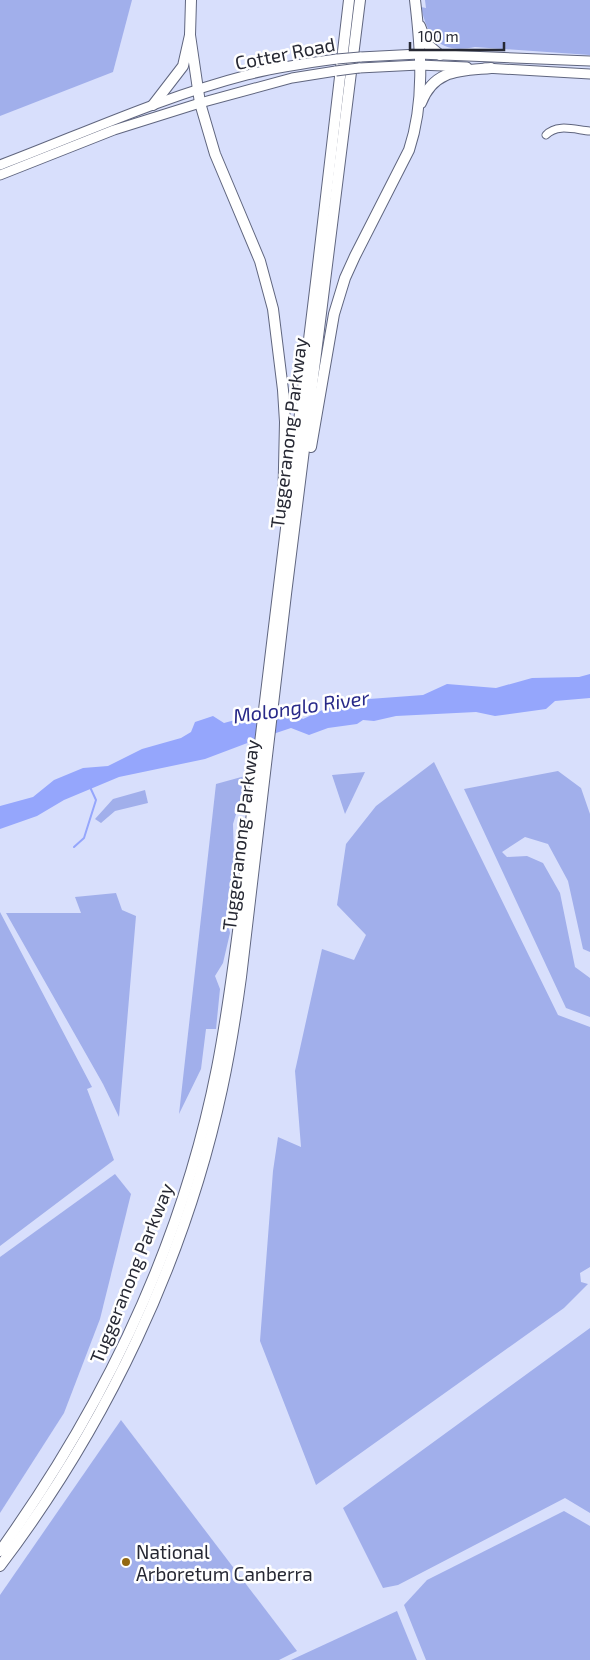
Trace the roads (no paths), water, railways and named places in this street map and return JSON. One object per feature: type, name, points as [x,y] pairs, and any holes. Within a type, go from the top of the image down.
[{"type":"highway","points":[[153,105],[184,66],[190,35],[191,0]]},
{"type":"highway","name":"Tuggeranong Parkway","points":[[0,1566],[47,1499],[101,1409],[139,1334],[185,1218],[208,1146],[228,1062],[241,977],[256,815],[277,638],[282,561],[349,0]]},
{"type":"highway","name":"Tuggeranong Parkway","points":[[277,638],[286,594],[360,0]]},
{"type":"highway","points":[[415,0],[419,54],[419,109]]},
{"type":"highway","points":[[417,16],[427,44],[440,55]]},
{"type":"highway","points":[[190,35],[200,103],[215,154],[260,261],[273,309],[285,422],[282,561]]},
{"type":"highway","points":[[286,594],[325,359],[334,314],[345,278],[409,150],[424,95],[431,85],[440,78],[456,71],[491,68]]},
{"type":"highway","name":"Tuggeranong Parkway","points":[[0,1552],[51,1476],[97,1399],[136,1320],[169,1237],[196,1153],[217,1067],[256,815]]},
{"type":"main road","name":"Cotter Road","points":[[0,165],[153,105],[198,90],[275,69],[337,59],[419,54],[590,61]]},
{"type":"main road","name":"Cotter Road","points":[[0,175],[114,130],[200,103],[292,78],[359,68],[419,65],[590,74]]},
{"type":"street","points":[[546,135],[551,130],[559,128],[590,131]]},
{"type":"waterway","points":[[74,847],[84,838],[96,800],[90,787]]},
{"type":"place","name":"National Arboretum Canberra","points":[[126,1562]]},
{"type":"water label","name":"Molonglo River","points":[[301,706]]}]
